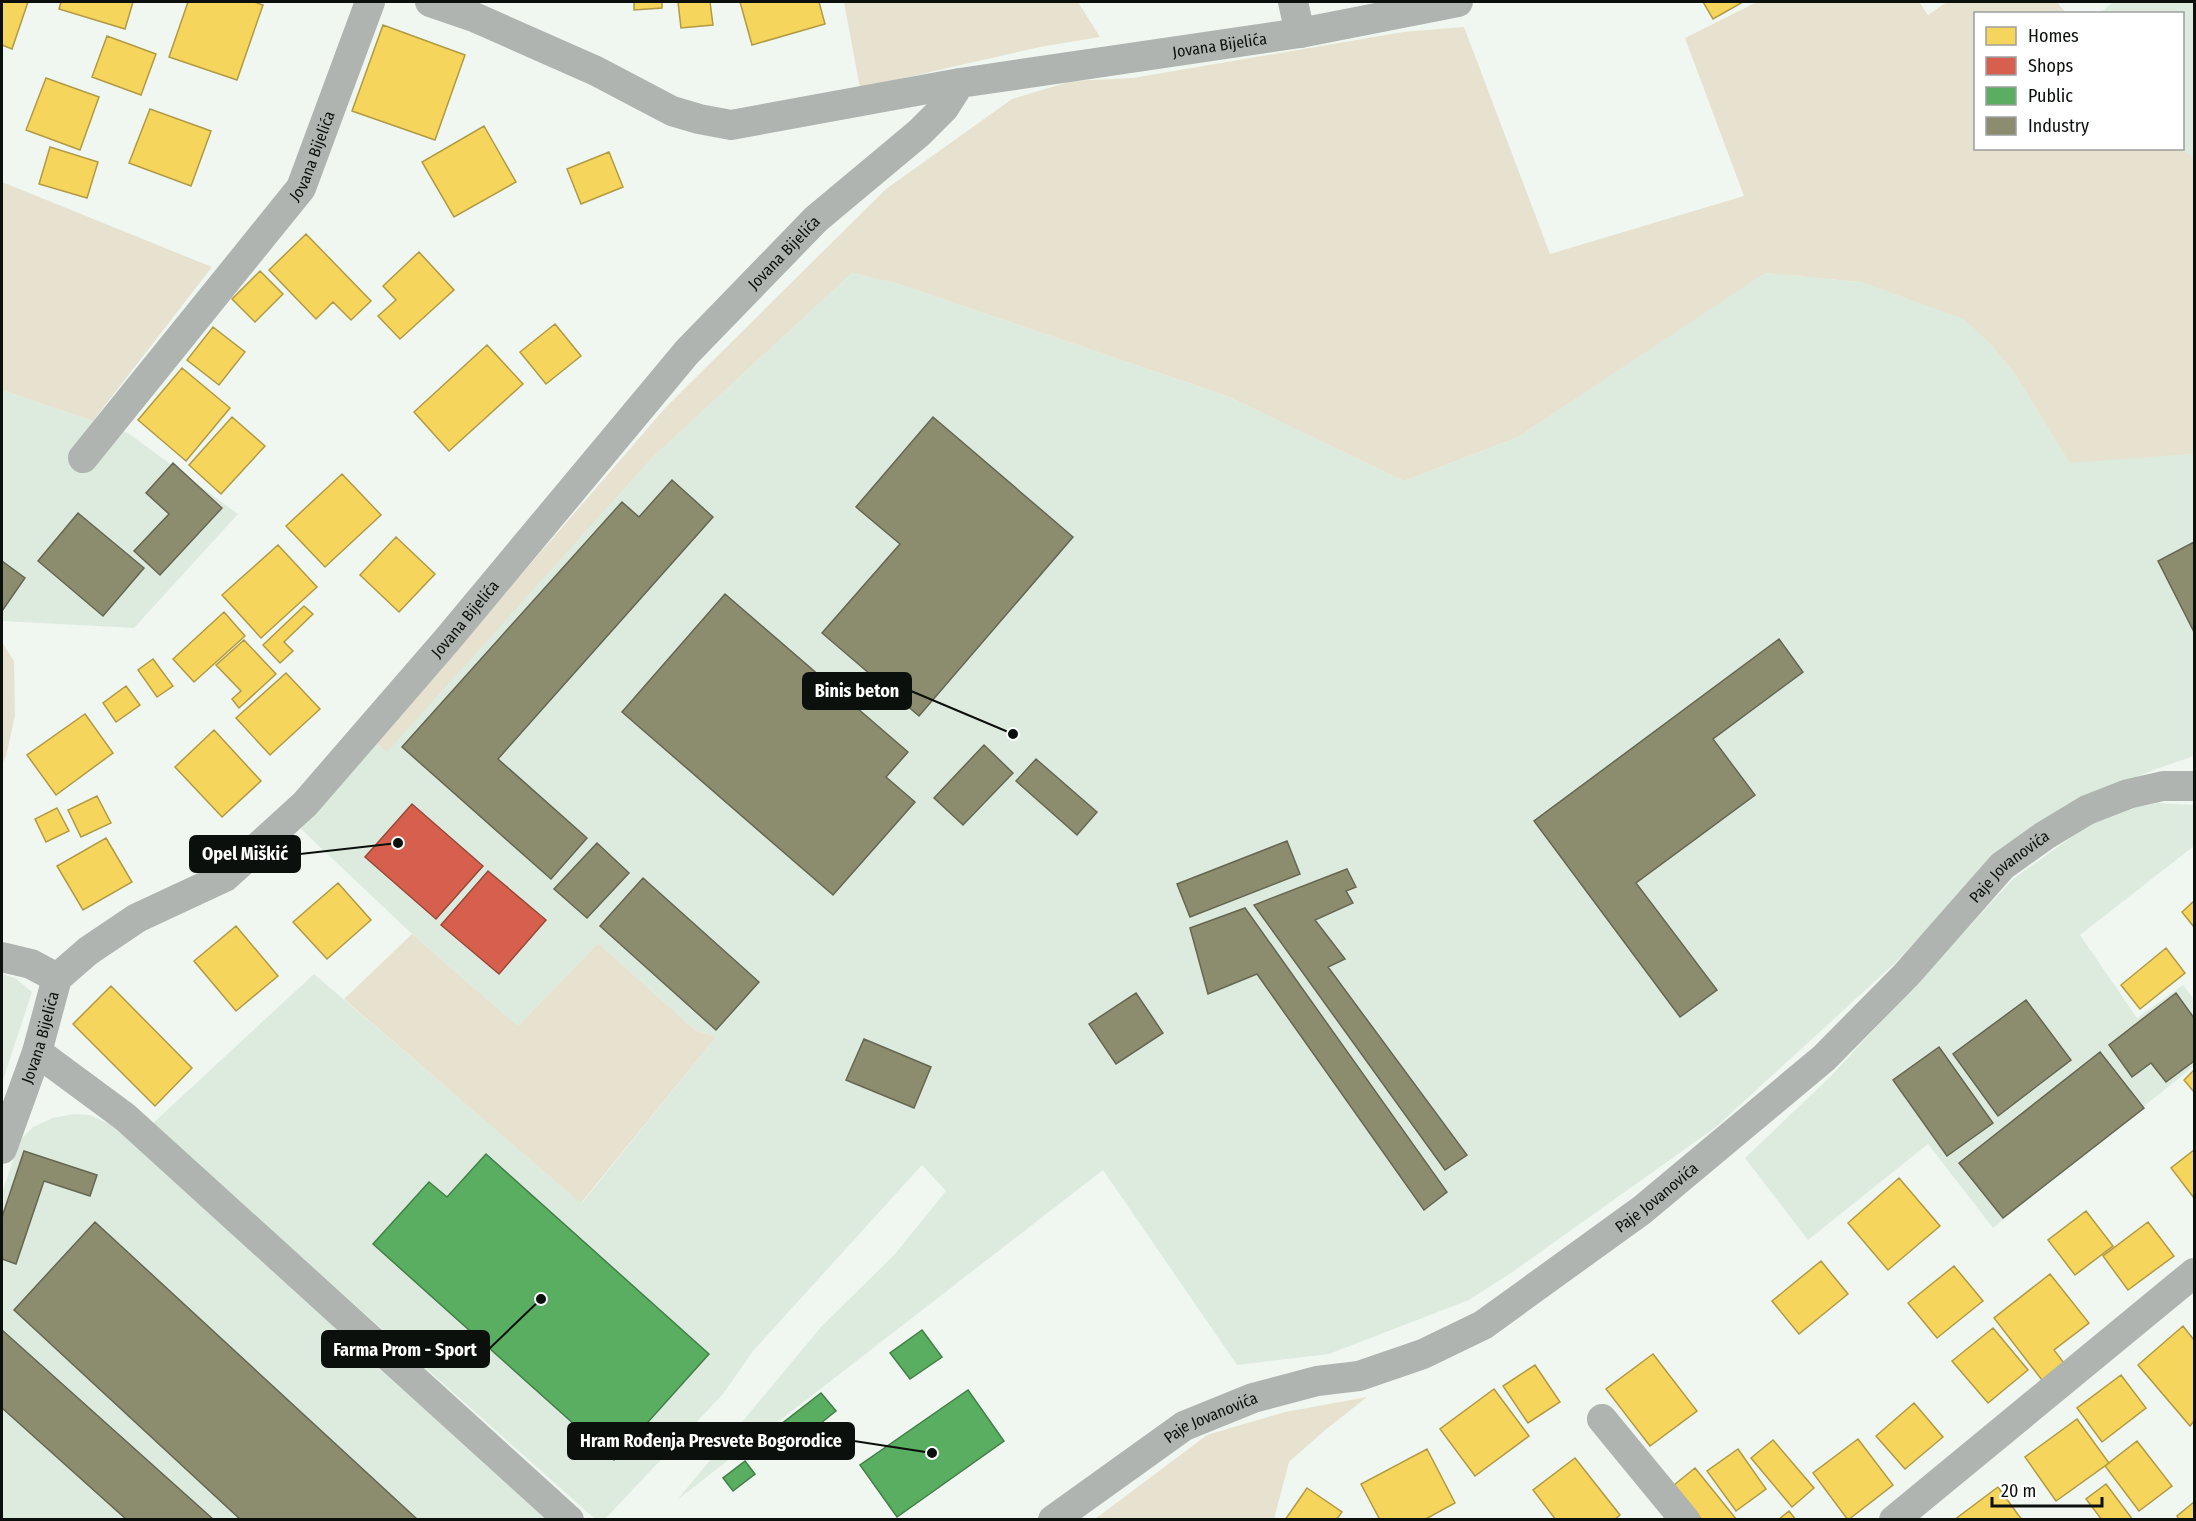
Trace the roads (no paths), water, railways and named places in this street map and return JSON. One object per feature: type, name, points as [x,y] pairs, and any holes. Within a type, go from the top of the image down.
[{"type":"street","name":"Jovana Bijelića","points":[[83,458],[301,188],[370,2]]},
{"type":"street","name":"Jovana Bijelića","points":[[430,2],[474,17],[596,70],[672,111],[731,125],[960,83],[1300,33],[1458,2]]},
{"type":"street","points":[[1293,2],[1300,33]]},
{"type":"street","name":"Jovana Bijelića","points":[[2,1149],[37,1052],[57,978],[88,951],[137,918],[225,877],[305,804],[447,640],[687,352],[816,219],[925,127],[944,108],[960,83]]},
{"type":"street","name":"Paje Jovanovića","points":[[1053,1520],[1184,1426],[1252,1398],[1317,1381],[1359,1376],[1424,1354],[1483,1325],[1642,1210],[1824,1058],[1906,975],[2002,866],[2044,836],[2087,810],[2128,794],[2163,786],[2194,786]]},
{"type":"street","points":[[2,957],[31,964],[57,978]]},
{"type":"street","points":[[37,1052],[125,1117],[569,1520]]},
{"type":"street","points":[[1894,1520],[2194,1272]]},
{"type":"street","points":[[1602,1419],[1685,1520]]},
{"type":"place","name":"Binis beton","points":[[1013,734]]},
{"type":"place","name":"Opel Miškić","points":[[398,843]]},
{"type":"place","name":"Farma Prom - Sport","points":[[541,1299]]},
{"type":"place","name":"Hram Rođenja Presvete Bogorodice","points":[[932,1453]]}]
